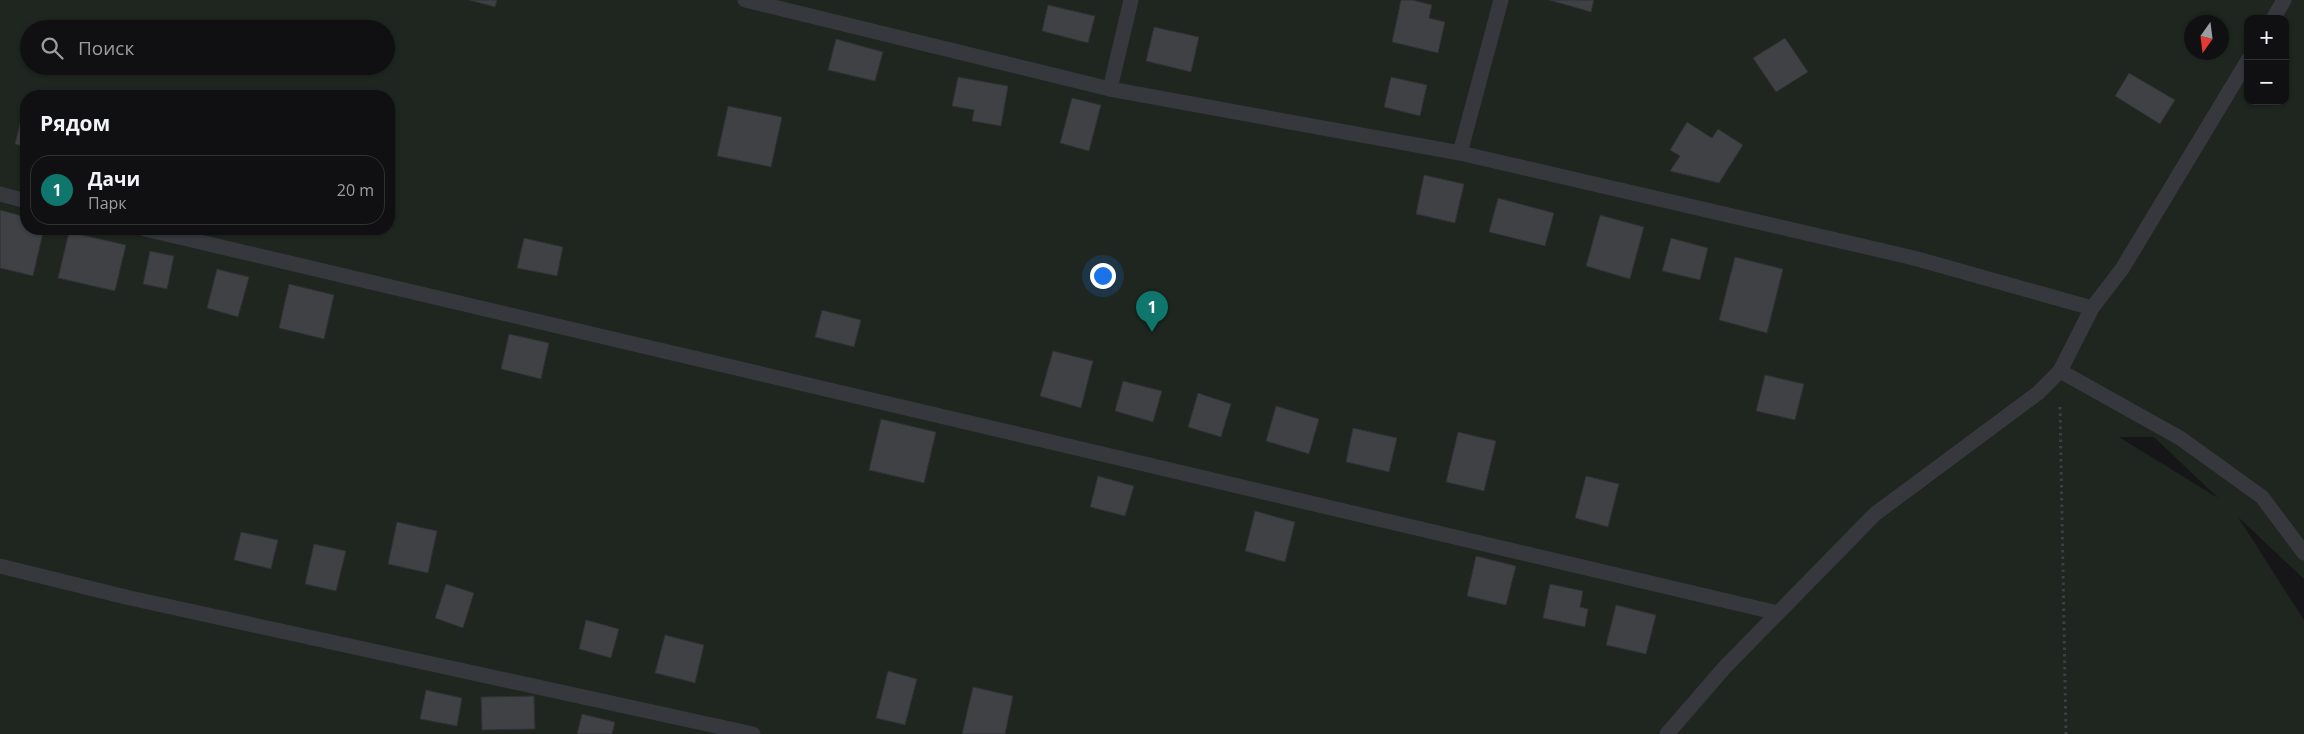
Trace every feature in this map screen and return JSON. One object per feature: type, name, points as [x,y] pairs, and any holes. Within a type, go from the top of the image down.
[{"type":"lane","points":[[745,0],[766,2],[1110,89],[1460,153],[1914,258],[2092,308]]},
{"type":"lane","points":[[1110,89],[1131,0]]},
{"type":"lane","points":[[1460,153],[1500,0]]},
{"type":"lane","points":[[2275,15],[2284,0]]},
{"type":"lane","points":[[1667,734],[1725,667],[1875,514],[2038,393],[2060,371],[2092,308],[2122,269],[2244,67]]},
{"type":"lane","points":[[0,194],[20,199]]},
{"type":"lane","points":[[171,235],[1778,613]]},
{"type":"lane","points":[[2060,371],[2180,438],[2262,497],[2304,552]]},
{"type":"lane","points":[[0,566],[150,602],[753,734]]},
{"type":"path","points":[[2060,371],[2066,734]]},
{"type":"shaded area","points":[[0,0],[2304,0],[2304,579],[2238,517],[2304,620],[2304,734],[0,734]],"holes":[[[2119,437],[2154,437],[2218,498]]]},
{"type":"building","points":[[469,0],[497,0],[495,7]]},
{"type":"building","points":[[1401,0],[1413,0],[1432,5],[1429,18],[1445,22],[1438,53],[1392,42]]},
{"type":"building","points":[[1549,0],[1594,0],[1591,12]]},
{"type":"building","points":[[1048,5],[1095,16],[1088,43],[1042,31]]},
{"type":"building","points":[[1154,27],[1199,37],[1191,72],[1146,61]]},
{"type":"building","points":[[1785,38],[1808,72],[1776,92],[1753,58]]},
{"type":"building","points":[[836,39],[883,52],[875,81],[828,70]]},
{"type":"building","points":[[2129,73],[2175,100],[2160,124],[2115,96]]},
{"type":"building","points":[[958,77],[1008,86],[1001,126],[972,121],[974,110],[952,106]]},
{"type":"building","points":[[1391,77],[1427,85],[1420,116],[1384,107]]},
{"type":"building","points":[[1072,98],[1101,105],[1089,151],[1060,143]]},
{"type":"building","points":[[728,106],[782,117],[771,167],[717,156]]},
{"type":"building","points":[[1687,122],[1712,138],[1718,129],[1743,145],[1719,183],[1670,171],[1680,156],[1670,150]]},
{"type":"building","points":[[20,123],[20,145],[15,144]]},
{"type":"building","points":[[1424,175],[1464,184],[1455,223],[1416,214]]},
{"type":"building","points":[[1498,198],[1554,213],[1545,246],[1489,232]]},
{"type":"building","points":[[0,210],[20,215],[20,235],[43,235],[33,276],[0,268]]},
{"type":"building","points":[[1600,215],[1644,227],[1630,279],[1586,266]]},
{"type":"building","points":[[68,235],[82,235],[126,245],[115,291],[58,278]]},
{"type":"building","points":[[524,238],[563,247],[557,276],[517,268]]},
{"type":"building","points":[[1671,238],[1708,248],[1700,280],[1662,271]]},
{"type":"building","points":[[150,251],[174,256],[167,289],[143,284]]},
{"type":"building","points":[[1735,257],[1783,269],[1767,333],[1719,320]]},
{"type":"building","points":[[217,269],[249,277],[238,317],[207,308]]},
{"type":"building","points":[[289,284],[334,295],[324,339],[279,328]]},
{"type":"building","points":[[822,310],[861,320],[854,347],[815,337]]},
{"type":"building","points":[[509,334],[549,343],[541,379],[501,369]]},
{"type":"building","points":[[1053,351],[1093,361],[1081,408],[1040,396]]},
{"type":"building","points":[[1765,375],[1804,384],[1795,420],[1756,411]]},
{"type":"building","points":[[1123,381],[1162,391],[1153,422],[1115,411]]},
{"type":"building","points":[[1198,393],[1231,404],[1221,437],[1188,427]]},
{"type":"building","points":[[1276,406],[1319,419],[1309,454],[1266,441]]},
{"type":"building","points":[[881,419],[936,432],[924,483],[869,470]]},
{"type":"building","points":[[1353,428],[1397,438],[1389,472],[1346,462]]},
{"type":"building","points":[[1458,432],[1496,441],[1484,491],[1446,482]]},
{"type":"building","points":[[1098,476],[1134,486],[1125,516],[1090,507]]},
{"type":"building","points":[[1586,476],[1619,484],[1608,527],[1575,518]]},
{"type":"building","points":[[1255,511],[1295,522],[1285,562],[1245,551]]},
{"type":"building","points":[[397,522],[437,531],[428,573],[388,564]]},
{"type":"building","points":[[241,532],[278,540],[271,569],[234,560]]},
{"type":"building","points":[[314,544],[346,551],[336,591],[305,584]]},
{"type":"building","points":[[1476,556],[1516,566],[1506,605],[1467,596]]},
{"type":"building","points":[[446,584],[474,593],[463,628],[435,618]]},
{"type":"building","points":[[1550,584],[1583,591],[1580,607],[1588,609],[1585,627],[1543,618]]},
{"type":"building","points":[[1616,605],[1656,615],[1646,654],[1606,645]]},
{"type":"building","points":[[586,620],[619,629],[611,658],[579,649]]},
{"type":"building","points":[[665,635],[704,645],[695,683],[655,673]]},
{"type":"building","points":[[888,671],[917,679],[905,725],[876,718]]},
{"type":"building","points":[[973,687],[1013,696],[1005,734],[962,734]]},
{"type":"building","points":[[426,690],[462,698],[457,726],[420,719]]},
{"type":"building","points":[[534,696],[535,729],[482,730],[481,697]]},
{"type":"building","points":[[582,714],[615,722],[612,734],[577,734]]},
{"type":"place","name":"Дачи","points":[[1152,332]]}]
